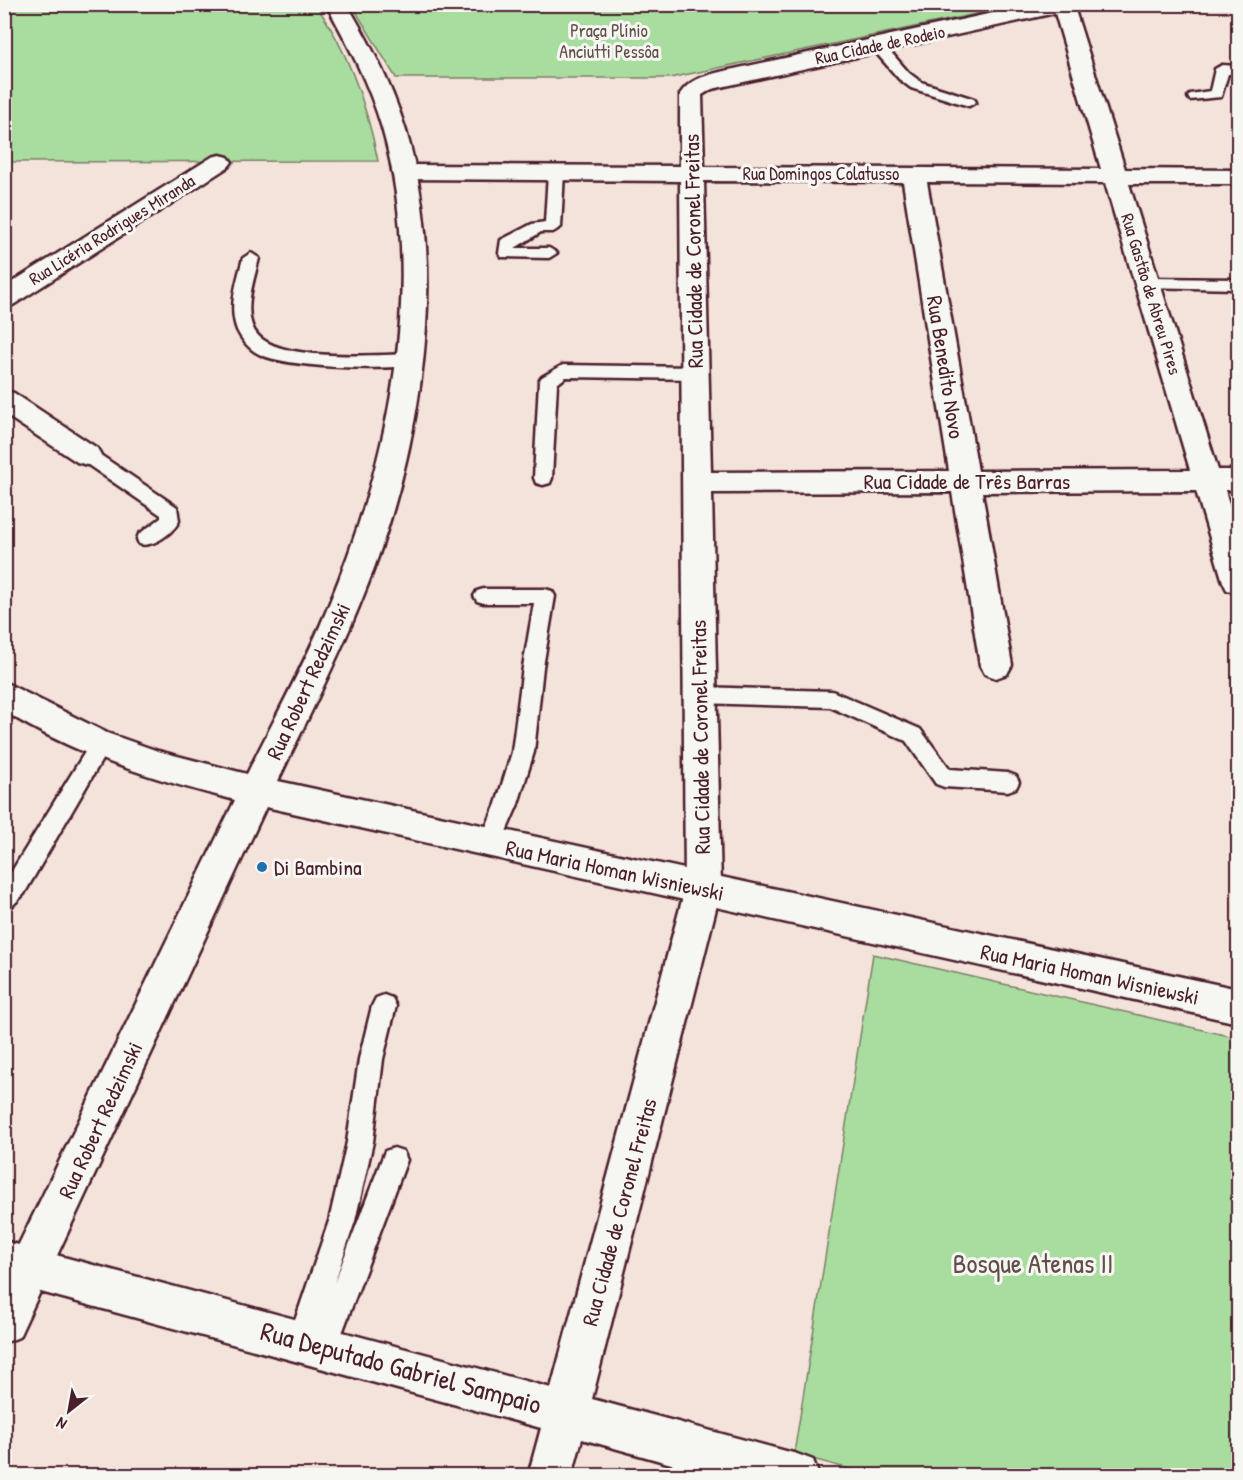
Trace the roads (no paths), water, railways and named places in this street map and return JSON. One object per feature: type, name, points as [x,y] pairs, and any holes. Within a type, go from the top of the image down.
[{"type":"street","name":"Rua Robert Redzimski","points":[[4,1322],[17,1264],[257,791],[343,609],[361,564],[389,467],[401,408],[414,303],[413,258],[404,172],[395,133],[380,91],[367,59],[336,4]]},
{"type":"street","name":"Rua Cidade de Rodeio","points":[[695,89],[720,79],[1064,5]]},
{"type":"street","name":"Rua Gastão de Abreu Pires","points":[[1064,5],[1239,582]]},
{"type":"street","name":"Rua Cidade de Coronel Freitas","points":[[550,1476],[703,889],[690,101],[695,89]]},
{"type":"street","name":"Rua Licéria Rodrigues Miranda","points":[[4,299],[220,162]]},
{"type":"street","name":"Rua Domingos Colatusso","points":[[404,172],[1239,177]]},
{"type":"street","name":"Rua Benedito Novo","points":[[914,175],[996,665]]},
{"type":"street","points":[[4,400],[87,455]]},
{"type":"street","name":"Rua Cidade de Três Barras","points":[[696,483],[1239,480]]},
{"type":"street","name":"Rua Maria Homan Wisniewski","points":[[4,695],[72,735],[174,771],[490,843],[1239,1006]]},
{"type":"street","name":"Rua Deputado Gabriel Sampaio","points":[[17,1264],[797,1476]]},
{"type":"lane","points":[[877,45],[904,76],[916,85],[969,102]]},
{"type":"lane","points":[[1195,97],[1216,94],[1222,69],[1239,70]]},
{"type":"lane","points":[[549,254],[507,253],[507,244],[538,227],[553,226],[556,173]]},
{"type":"lane","points":[[251,258],[241,305],[246,332],[264,350],[291,357],[408,360]]},
{"type":"lane","points":[[1147,283],[1239,284]]},
{"type":"lane","points":[[543,478],[548,381],[554,376],[563,371],[695,373]]},
{"type":"lane","points":[[87,455],[171,512],[170,521],[146,539]]},
{"type":"lane","points":[[484,596],[545,596],[533,667],[523,752],[507,804],[490,843]]},
{"type":"lane","points":[[700,695],[832,699],[913,735],[944,778],[1008,782]]},
{"type":"lane","points":[[4,899],[16,886],[100,745]]},
{"type":"lane","points":[[312,1344],[360,1142],[371,1059],[384,1006]]},
{"type":"lane","points":[[312,1344],[394,1160]]},
{"type":"place","name":"Di Bambina","points":[[262,867]]},
{"type":"park label","name":"Praça Plínio Anciutti Pessôa","points":[[609,42]]},
{"type":"park label","name":"Bosque Atenas II","points":[[1033,1264]]}]
